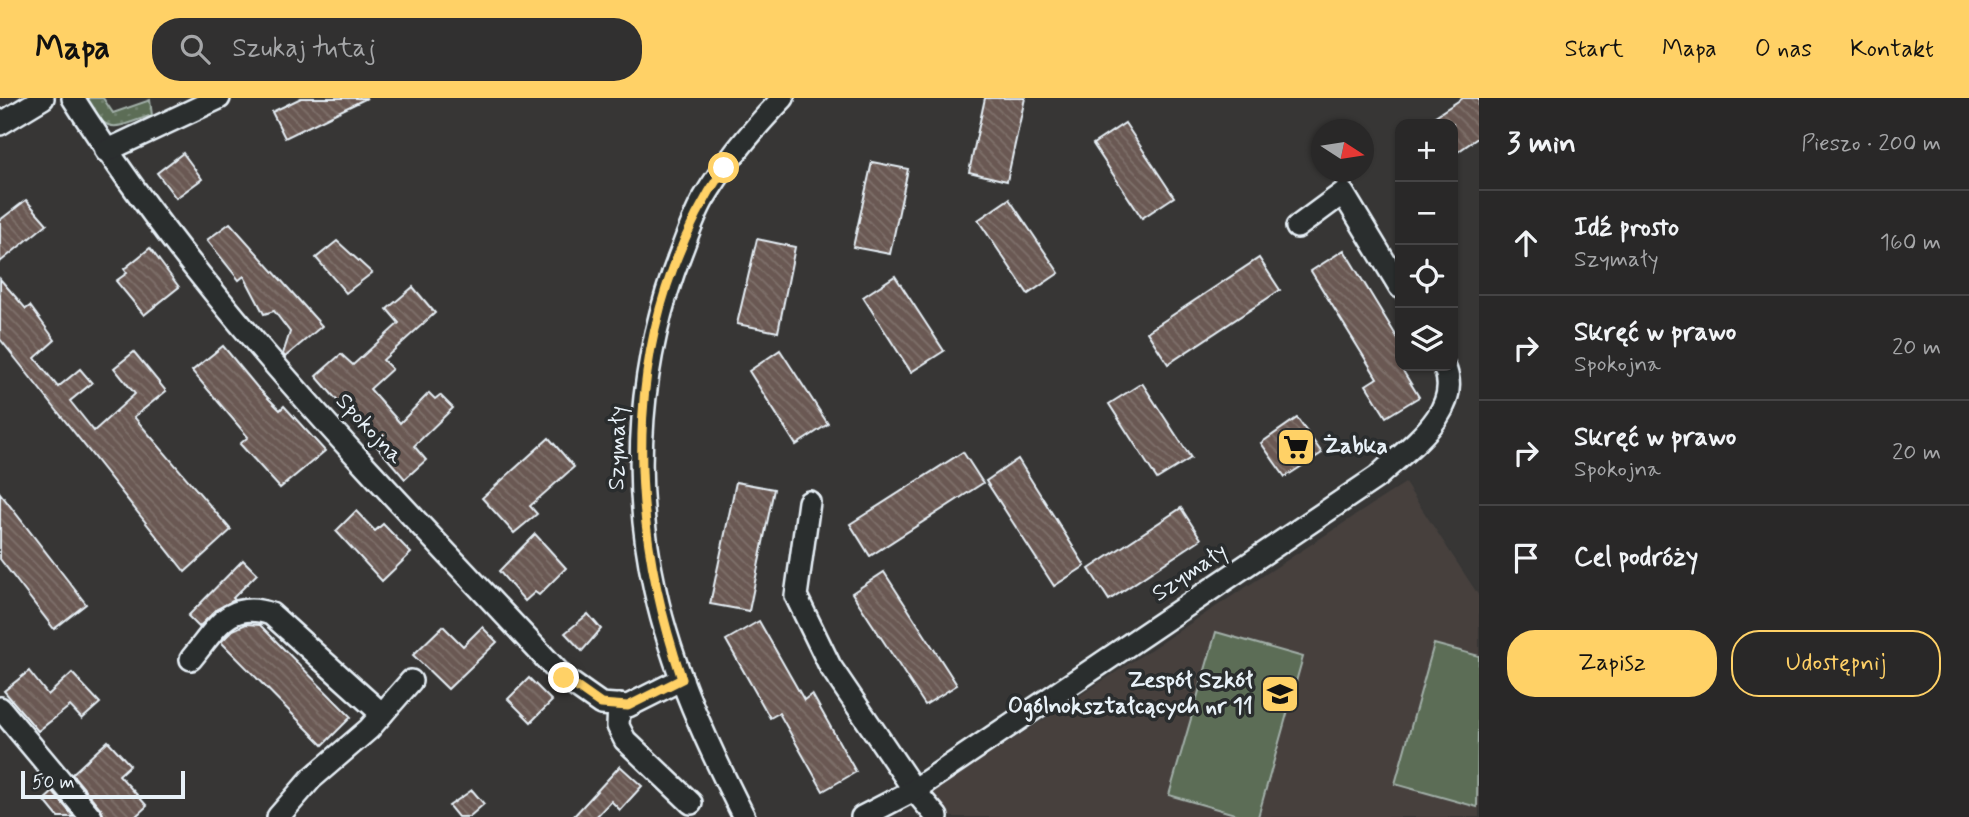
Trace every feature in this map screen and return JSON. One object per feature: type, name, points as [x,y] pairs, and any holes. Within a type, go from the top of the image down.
[{"type":"street","points":[[0,124],[43,98]]},
{"type":"street","name":"Spokojna","points":[[73,98],[106,151],[264,355],[564,678],[601,704],[619,705]]},
{"type":"street","points":[[106,151],[219,98]]},
{"type":"street","name":"Szymały","points":[[744,817],[682,679],[655,592],[644,522],[640,466],[650,354],[668,286],[697,213],[740,145],[783,98]]},
{"type":"street","points":[[1297,227],[1343,193],[1395,280]]},
{"type":"street","name":"Szymały","points":[[862,817],[914,790],[1377,477],[1442,411],[1450,395],[1445,371]]},
{"type":"street","points":[[809,502],[796,596],[830,666],[914,790],[937,817]]},
{"type":"street","points":[[191,659],[225,619],[239,610],[254,608],[271,614],[382,714]]},
{"type":"street","points":[[682,679],[628,706],[619,705],[618,726],[625,740],[691,803]]},
{"type":"street","points":[[278,817],[311,779],[382,714],[411,681]]},
{"type":"street","points":[[0,708],[91,817]]},
{"type":"shaded area","name":"Zespół Szkół Ogólnokształcących nr 11","points":[[1405,483],[1479,596],[1479,817],[947,817],[931,793]]},
{"type":"green space","points":[[83,98],[103,98],[113,113],[150,100],[152,115],[128,124],[112,126],[99,119]]},
{"type":"green space","points":[[1216,632],[1303,657],[1258,817],[1245,817],[1169,795]]},
{"type":"green space","points":[[1434,644],[1479,656],[1477,807],[1395,784]]},
{"type":"building","points":[[301,98],[367,98],[285,138],[272,112]]},
{"type":"building","points":[[985,98],[1025,98],[1007,181],[969,172]]},
{"type":"building","points":[[1463,98],[1479,98],[1479,137],[1458,152],[1458,119],[1431,119]]},
{"type":"building","points":[[1125,123],[1174,197],[1142,218],[1093,144]]},
{"type":"building","points":[[183,153],[202,179],[176,198],[157,173]]},
{"type":"building","points":[[872,162],[908,169],[890,254],[853,247]]},
{"type":"building","points":[[1009,199],[1059,273],[1028,294],[978,220]]},
{"type":"building","points":[[26,200],[47,224],[0,262],[0,220]]},
{"type":"building","points":[[230,223],[322,326],[285,357],[283,354],[290,332],[274,311],[264,314],[244,276],[239,280],[207,240]]},
{"type":"building","points":[[757,239],[795,247],[778,332],[737,324]]},
{"type":"building","points":[[337,241],[372,273],[346,293],[316,258]]},
{"type":"building","points":[[150,248],[179,287],[144,315],[116,281],[127,273],[124,269]]},
{"type":"building","points":[[1344,250],[1395,334],[1395,371],[1403,371],[1419,397],[1386,417],[1366,385],[1377,378],[1311,271]]},
{"type":"building","points":[[1259,258],[1280,290],[1168,364],[1147,332]]},
{"type":"building","points":[[895,276],[944,351],[911,372],[863,297]]},
{"type":"building","points":[[0,279],[26,309],[30,306],[55,340],[35,358],[58,387],[80,369],[92,383],[70,401],[94,431],[135,394],[114,368],[134,352],[166,391],[134,417],[231,530],[185,572],[0,339]]},
{"type":"building","points":[[413,287],[435,313],[383,360],[392,369],[370,389],[400,423],[429,393],[435,399],[440,395],[453,408],[414,446],[426,460],[405,479],[316,376],[341,354],[353,365],[399,323],[387,309]]},
{"type":"building","points":[[223,346],[257,387],[280,410],[284,406],[325,451],[280,488],[240,444],[248,437],[192,371]]},
{"type":"building","points":[[780,350],[828,424],[796,445],[749,371]]},
{"type":"building","points":[[1142,383],[1191,458],[1157,479],[1109,404]]},
{"type":"building","points":[[1297,418],[1322,453],[1285,477],[1261,443]]},
{"type":"building","points":[[549,438],[574,467],[530,506],[537,514],[514,533],[482,498]]},
{"type":"building","points":[[963,452],[983,483],[870,556],[850,524]]},
{"type":"building","points":[[1018,459],[1085,566],[1054,586],[986,481]]},
{"type":"building","points":[[736,482],[774,489],[749,611],[710,604]]},
{"type":"building","points":[[0,493],[86,604],[54,629],[0,559]]},
{"type":"building","points":[[1181,508],[1201,539],[1109,600],[1089,569]]},
{"type":"building","points":[[356,511],[375,531],[383,524],[411,553],[382,581],[336,531]]},
{"type":"building","points":[[535,534],[566,568],[539,595],[535,592],[525,601],[499,571]]},
{"type":"building","points":[[243,560],[257,574],[233,598],[235,600],[217,609],[199,627],[188,616]]},
{"type":"building","points":[[884,572],[957,685],[925,705],[852,593]]},
{"type":"building","points":[[588,614],[601,629],[582,651],[565,633]]},
{"type":"building","points":[[759,621],[804,700],[812,694],[856,772],[823,791],[779,713],[770,718],[726,640]]},
{"type":"building","points":[[246,624],[260,625],[351,717],[323,745],[221,642],[233,630]]},
{"type":"building","points":[[443,626],[463,646],[482,627],[497,642],[448,689],[413,655]]},
{"type":"building","points":[[29,671],[48,695],[72,673],[100,703],[82,719],[70,706],[38,731],[4,691]]},
{"type":"building","points":[[529,678],[552,701],[531,722],[508,699]]},
{"type":"building","points":[[108,741],[130,765],[119,775],[147,806],[135,817],[104,817],[101,809],[72,774]]},
{"type":"building","points":[[620,766],[642,786],[620,810],[611,801],[596,817],[573,817]]},
{"type":"building","points":[[472,790],[484,804],[469,817],[458,817],[449,806]]},
{"type":"building","points":[[53,792],[74,817],[58,817],[44,800]]},
{"type":"place","name":"Żabka","points":[[1296,447]]},
{"type":"place","name":"Zespół Szkół Ogólnokształcących nr 11","points":[[1280,694]]},
{"type":"route","points":[[564,678],[601,704],[628,706],[682,679],[655,592],[649,557],[640,466],[643,413],[650,354],[668,286],[697,213],[724,168]]}]
